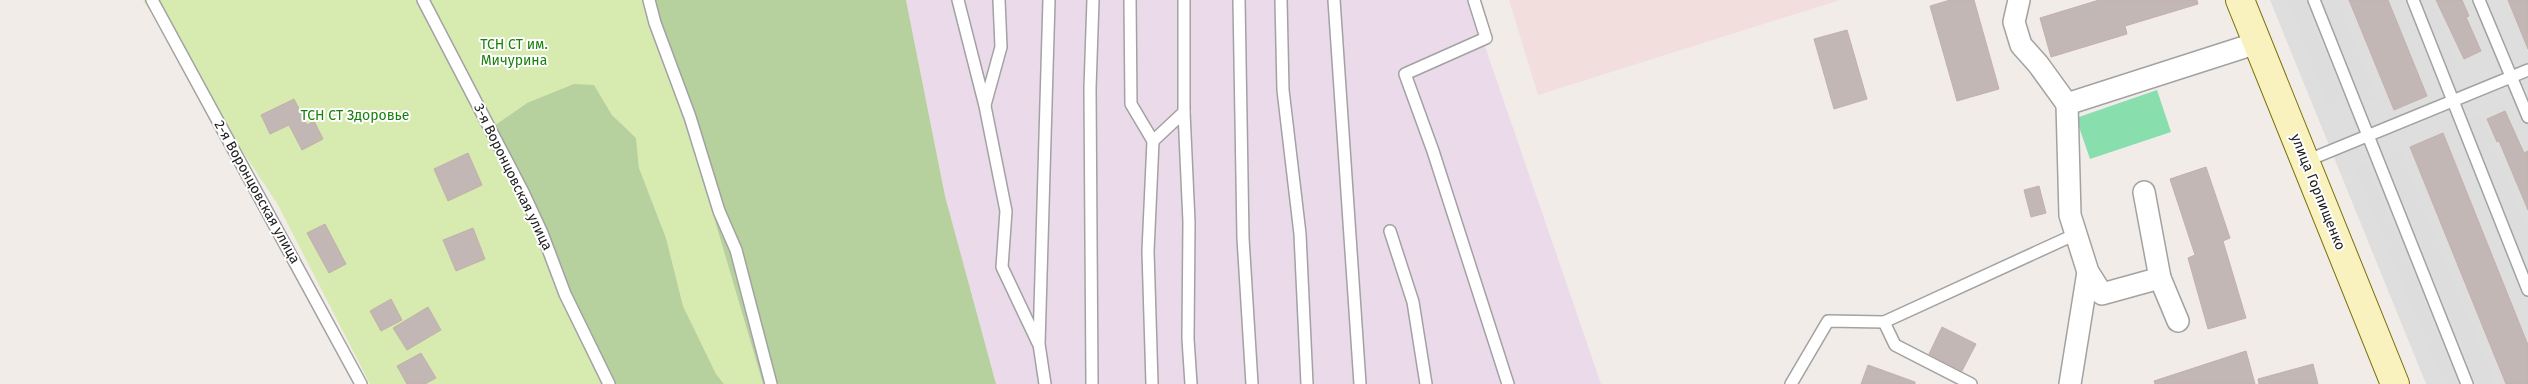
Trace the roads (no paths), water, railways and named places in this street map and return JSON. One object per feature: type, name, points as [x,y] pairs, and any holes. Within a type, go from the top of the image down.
[{"type":"main road","name":"улица Горпищенко","points":[[2240,0],[2395,384]]},
{"type":"street","points":[[2019,0],[2014,22],[2021,45],[2038,64],[2066,104],[2070,215],[2088,272],[2102,294],[2160,278]]},
{"type":"street","points":[[2066,104],[2257,43]]},
{"type":"street","points":[[2144,192],[2160,278],[2178,321]]},
{"type":"street","points":[[2070,384],[2088,272]]},
{"type":"lane","name":"2-я Воронцовская улица","points":[[152,0],[361,384]]},
{"type":"lane","name":"3-я Воронцовская улица","points":[[423,0],[519,184],[542,233],[565,294],[609,384]]},
{"type":"lane","points":[[649,0],[655,22],[690,117],[719,211],[736,250],[771,384]]},
{"type":"lane","points":[[958,0],[985,106],[1006,211],[1002,267],[1039,344]]},
{"type":"lane","points":[[985,106],[1001,47],[1000,0]]},
{"type":"lane","points":[[1045,384],[1039,344],[1049,0]]},
{"type":"lane","points":[[1092,384],[1090,88],[1093,0]]},
{"type":"lane","points":[[1130,0],[1131,104],[1153,140],[1148,250],[1152,384]]},
{"type":"lane","points":[[1184,0],[1184,112],[1189,222],[1190,384]]},
{"type":"lane","points":[[1239,0],[1243,238],[1252,384]]},
{"type":"lane","points":[[1281,0],[1282,90],[1300,234],[1307,384]]},
{"type":"lane","points":[[1334,0],[1360,384]]},
{"type":"lane","points":[[1474,0],[1486,38],[1405,74],[1433,151],[1508,384]]},
{"type":"lane","points":[[2007,0],[2014,22]]},
{"type":"lane","points":[[2314,0],[2467,384]]},
{"type":"lane","points":[[2413,0],[2528,290]]},
{"type":"lane","points":[[2479,0],[2528,117]]},
{"type":"lane","points":[[2306,161],[2528,70]]},
{"type":"lane","points":[[1153,140],[1184,112]]},
{"type":"lane","points":[[1390,231],[1413,302],[1426,384]]},
{"type":"lane","points":[[1791,384],[1828,321],[1884,322],[2076,234]]},
{"type":"lane","points":[[1884,322],[1895,345],[1971,384]]},
{"type":"park label","name":"ТСН СТ им. Мичурина","points":[[514,52]]},
{"type":"park label","name":"ТСН СТ Здоровье","points":[[355,115]]}]
